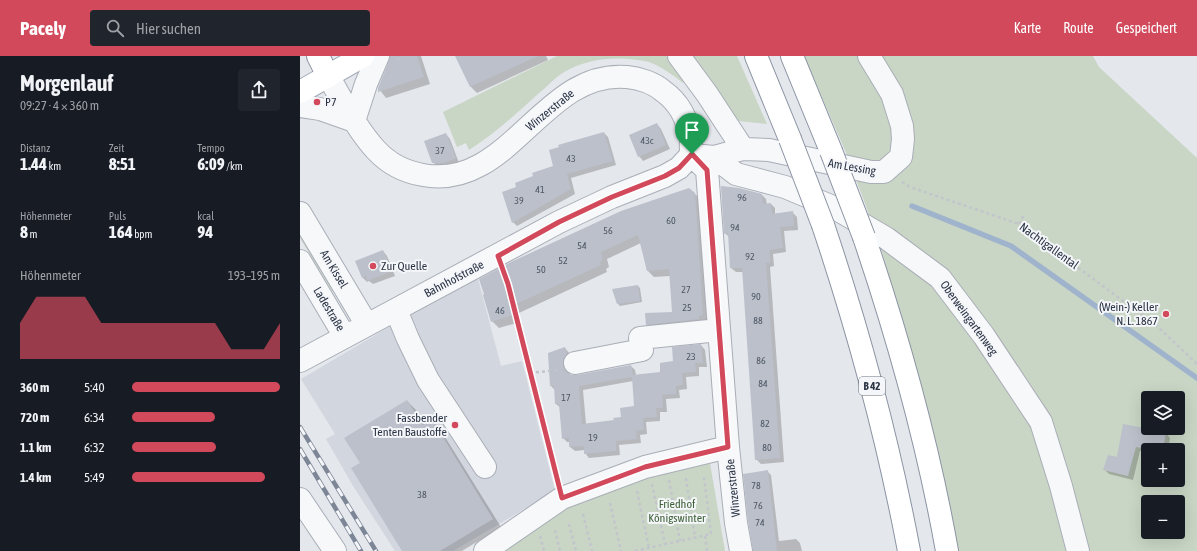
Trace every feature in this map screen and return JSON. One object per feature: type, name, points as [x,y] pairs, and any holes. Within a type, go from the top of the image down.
[{"type":"main road","points":[[318,56],[328,76]]},
{"type":"main road","points":[[300,92],[363,56]]},
{"type":"main road","name":"B 42","points":[[756,56],[790,138],[823,225],[856,327],[873,388],[890,459],[909,551]]},
{"type":"main road","points":[[792,56],[832,151],[888,306],[909,380],[928,460],[946,551]]},
{"type":"street","points":[[300,106],[320,109],[354,121],[366,84],[378,56]]},
{"type":"street","points":[[679,56],[744,149]]},
{"type":"street","name":"Am Lessing","points":[[692,154],[714,157],[744,149],[769,150],[871,172],[884,172],[900,156],[903,139],[902,126],[892,94],[869,56]]},
{"type":"street","name":"Winzerstraße","points":[[328,76],[354,121],[376,150],[390,162],[409,172],[434,178],[449,177],[482,164],[498,154],[568,93],[591,82],[613,76],[632,77],[649,82],[663,90],[678,105],[687,121],[692,154],[707,170],[728,447],[736,523],[741,551]]},
{"type":"street","name":"Bahnhofstraße","points":[[300,361],[559,222],[612,197],[665,176],[679,168],[692,154]]},
{"type":"street","name":"Oberweingartenweg","points":[[714,157],[736,174],[786,187],[833,207],[886,238],[940,278],[984,336],[1041,422],[1061,486],[1078,551]]},
{"type":"street","name":"Am Kissel","points":[[300,213],[367,326]]},
{"type":"street","name":"Ladestraße","points":[[300,261],[345,337]]},
{"type":"street","points":[[396,310],[428,380],[485,467]]},
{"type":"street","points":[[576,363],[642,350],[640,338],[719,330]]},
{"type":"street","points":[[485,551],[562,498],[645,467],[728,447]]},
{"type":"street","points":[[300,499],[335,551]]},
{"type":"path","name":"Nachtigallental","points":[[884,172],[910,187],[1019,224],[1157,326],[1197,364]]},
{"type":"path","points":[[1019,224],[1025,213]]},
{"type":"path","points":[[498,256],[508,284],[562,498]]},
{"type":"path","points":[[530,373],[571,368],[576,363]]},
{"type":"path","points":[[635,551],[711,534],[704,477]]},
{"type":"path","points":[[686,478],[695,538]]},
{"type":"path","points":[[669,480],[680,541]]},
{"type":"path","points":[[652,484],[665,544]]},
{"type":"path","points":[[637,491],[649,548]]},
{"type":"path","points":[[610,503],[621,551]]},
{"type":"path","points":[[583,514],[592,551]]},
{"type":"path","points":[[570,524],[576,551]]},
{"type":"path","points":[[555,530],[560,551]]},
{"type":"path","points":[[540,535],[544,551]]},
{"type":"path","points":[[705,535],[707,551]]},
{"type":"shaded area","points":[[477,275],[501,366],[522,361],[555,491],[453,551],[395,551],[353,486],[326,439],[335,434],[301,379]]},
{"type":"green space","points":[[557,56],[669,56],[685,79],[683,83],[671,74],[649,62],[628,59],[596,60],[576,66],[566,71],[505,124],[469,150],[466,143],[457,147],[443,112]]},
{"type":"green space","points":[[692,56],[737,56],[767,124],[739,121],[725,105]]},
{"type":"green space","points":[[804,56],[1093,56],[1099,67],[1197,158],[1197,551],[958,551],[929,414],[879,241],[847,155]]},
{"type":"green space","points":[[300,222],[339,288],[332,291],[300,238]]},
{"type":"green space","name":"Friedhof Königswinter","points":[[710,463],[725,551],[506,551],[566,507],[644,478]]},
{"type":"building","points":[[390,56],[417,56],[424,77],[378,92],[378,88]]},
{"type":"building","points":[[455,56],[538,56],[470,87]]},
{"type":"building","points":[[657,123],[666,145],[638,157],[629,135]]},
{"type":"building","points":[[604,132],[613,161],[567,174],[571,189],[512,223],[502,192],[516,187],[515,183],[533,176],[532,173],[553,166],[549,150],[559,147],[558,145]]},
{"type":"building","points":[[446,133],[456,158],[444,163],[432,163],[424,141]]},
{"type":"building","points":[[721,186],[739,188],[762,194],[763,204],[771,203],[772,214],[793,211],[794,226],[780,227],[783,248],[770,250],[770,263],[766,263],[780,458],[755,460],[742,268],[730,268],[728,233],[724,234]]},
{"type":"building","points":[[689,188],[695,193],[703,315],[699,316],[699,319],[646,325],[645,313],[672,312],[669,269],[647,271],[638,235],[601,252],[603,260],[600,262],[601,265],[512,306],[514,311],[513,315],[491,322],[479,279],[511,262],[621,211]]},
{"type":"building","name":"Zur Quelle","points":[[383,250],[392,271],[367,281],[366,276],[362,278],[355,261]]},
{"type":"building","points":[[638,285],[640,301],[617,304],[612,289]]},
{"type":"building","points":[[701,344],[703,363],[695,363],[696,372],[682,373],[683,385],[676,386],[676,394],[662,395],[663,408],[656,408],[657,417],[643,418],[644,430],[636,431],[637,439],[616,441],[616,451],[584,454],[584,446],[569,447],[569,438],[562,439],[559,404],[555,404],[554,386],[550,386],[548,353],[565,347],[567,354],[563,359],[563,366],[571,375],[631,365],[633,375],[660,372],[660,363],[673,361],[672,347]],"holes":[[[632,377],[634,406],[620,408],[621,417],[613,418],[614,420],[582,424],[579,386]]]},
{"type":"building","points":[[407,400],[423,425],[432,419],[493,519],[440,551],[402,551],[351,468],[360,463],[344,438]]},
{"type":"building","points":[[1123,424],[1141,427],[1141,435],[1166,435],[1164,443],[1141,443],[1141,448],[1136,447],[1128,476],[1103,470],[1108,455],[1117,457]]},
{"type":"building","points":[[768,470],[777,551],[753,551],[743,474]]},
{"type":"waterway","points":[[912,206],[1011,246],[1197,378]]},
{"type":"railway","points":[[300,427],[376,551]]},
{"type":"railway","points":[[300,449],[361,551]]},
{"type":"place","name":"P7","points":[[317,102]]},
{"type":"place","name":"Zur Quelle","points":[[373,266]]},
{"type":"place","name":"(Wein-) Keller N. L. 1867","points":[[1166,314]]},
{"type":"place","name":"Fassbender Tenten Baustoffe","points":[[455,425]]},
{"type":"route","points":[[692,154],[707,170],[728,447],[645,467],[562,498],[508,284],[498,256],[559,222],[612,197],[665,176],[679,168],[692,154]]}]
